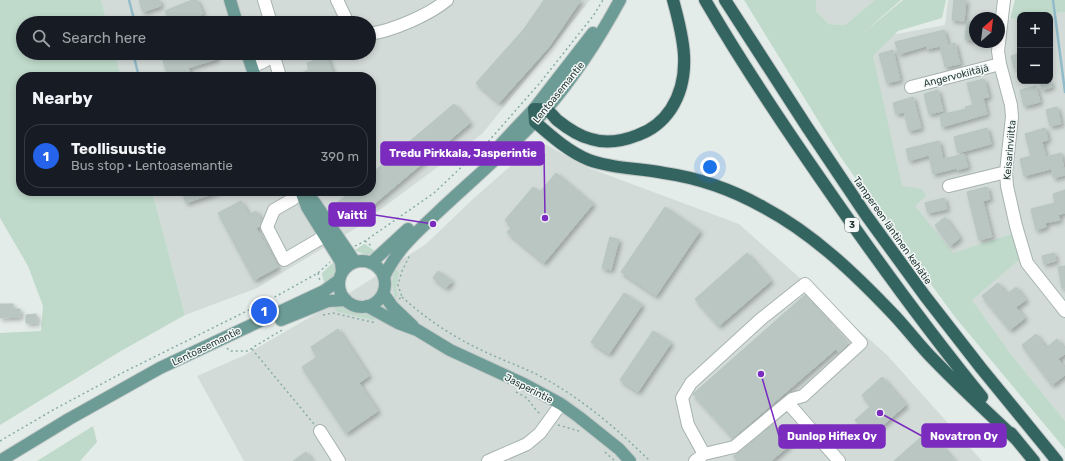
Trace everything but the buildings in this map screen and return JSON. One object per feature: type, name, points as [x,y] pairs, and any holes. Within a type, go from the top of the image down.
[{"type":"highway","points":[[673,0],[684,52],[683,82],[675,102],[662,120],[653,128],[633,137],[618,141],[601,142],[575,132],[558,121],[546,110],[534,109],[535,122],[568,148],[588,159],[603,164],[662,172],[704,181],[742,195],[783,217],[805,233],[854,274],[933,359],[1016,439]]},
{"type":"highway","name":"3","points":[[705,0],[792,137],[852,225],[912,308],[1034,461]]},
{"type":"highway","name":"Tampereen läntinen kehätie","points":[[727,2],[807,127],[866,215],[971,356],[1057,461]]},
{"type":"main road","points":[[230,0],[235,16]]},
{"type":"main road","name":"Lentoasemantie","points":[[371,263],[490,156],[534,109],[618,0]]},
{"type":"main road","name":"Lentoasemantie","points":[[384,277],[390,262],[415,233],[501,155],[546,110],[581,65],[606,25],[618,0]]},
{"type":"main road","points":[[250,60],[254,72]]},
{"type":"main road","points":[[304,196],[307,207],[341,262],[339,287],[346,300],[354,305],[367,306],[373,304],[383,293],[384,277],[381,271],[371,263],[360,261],[355,262],[349,265],[340,276]]},
{"type":"main road","points":[[308,196],[315,203],[355,262]]},
{"type":"main road","name":"Lentoasemantie","points":[[0,461],[69,419],[160,368],[324,291],[340,276]]},
{"type":"main road","name":"Jasperintie","points":[[383,293],[388,310],[398,323],[417,330],[450,350],[524,384],[561,404],[613,444],[630,461]]},
{"type":"main road","name":"Lentoasemantie","points":[[116,394],[163,375],[296,314],[328,302],[346,300]]},
{"type":"main road","name":"Jasperintie","points":[[367,306],[388,310]]},
{"type":"street","points":[[264,0],[269,16]]},
{"type":"street","points":[[337,0],[345,16]]},
{"type":"street","points":[[376,33],[418,18],[447,0]]},
{"type":"street","name":"Keisarinviitta","points":[[1004,0],[998,51],[1011,105],[1012,117],[1006,172],[1006,186],[1027,263],[1065,311]]},
{"type":"street","points":[[254,72],[267,60]]},
{"type":"street","points":[[275,60],[279,72]]},
{"type":"street","name":"Angervokiitäjä","points":[[911,86],[1000,64]]},
{"type":"street","points":[[949,186],[1006,172]]},
{"type":"street","points":[[294,196],[293,199],[274,210],[267,227],[284,260],[325,236]]},
{"type":"street","points":[[805,284],[861,343],[803,396],[792,399],[734,447],[700,457],[688,425],[682,398],[691,383],[761,319],[805,284]]},
{"type":"street","points":[[788,402],[838,461]]},
{"type":"street","points":[[488,461],[527,444],[540,433],[561,404]]},
{"type":"street","points":[[320,431],[338,461]]},
{"type":"path","points":[[320,315],[333,313],[377,323],[402,297],[398,285],[402,271]]},
{"type":"path","points":[[225,346],[230,351],[247,351],[288,327]]},
{"type":"path","points":[[252,349],[320,431]]},
{"type":"path","points":[[515,391],[527,398],[536,410],[548,420],[563,427],[582,432]]},
{"type":"path","points":[[605,451],[615,461]]},
{"type":"shaded area","points":[[101,0],[590,0],[482,134],[353,230],[257,288],[185,315],[153,196],[376,196],[376,72],[120,72],[117,60],[376,60],[376,16],[105,16]]},
{"type":"shaded area","points":[[816,0],[875,0],[845,25],[829,24],[816,11]]},
{"type":"shaded area","points":[[948,0],[997,0],[996,12],[969,12],[969,48],[1005,48],[1005,20],[1017,18],[1017,84],[1053,84],[1053,14],[1065,12],[1065,421],[1010,353],[971,300],[899,191],[864,40],[945,25]]},
{"type":"shaded area","points":[[539,141],[589,168],[739,224],[887,355],[982,461],[244,461],[197,376],[245,355],[326,308],[426,244],[473,199]]},
{"type":"green space","points":[[0,0],[101,0],[105,16],[16,16],[16,60],[117,60],[120,72],[16,72],[16,196],[153,196],[185,315],[121,351],[0,425],[0,333],[41,331],[43,306],[28,266],[0,218]]},
{"type":"green space","points":[[744,0],[816,0],[816,11],[829,24],[845,25],[875,0],[901,0],[862,34],[903,0],[946,0],[942,18],[898,31],[873,56],[902,186],[922,189],[926,196],[915,206],[953,253],[1012,234],[1022,257],[972,300],[1010,353],[1065,421],[1065,449],[955,317],[895,235],[840,156]]},
{"type":"green space","points":[[1015,0],[1065,0],[1065,12],[1053,14],[1053,12],[1017,12],[1017,18],[1010,19]]},
{"type":"green space","points":[[364,244],[376,252],[366,255],[355,250]]},
{"type":"green space","points":[[335,261],[335,275],[325,285],[322,273]]},
{"type":"green space","points":[[395,269],[399,272],[396,287],[398,295],[395,299],[392,283]]},
{"type":"green space","points":[[334,305],[341,305],[357,312],[378,316],[374,320],[339,312],[336,311]]},
{"type":"green space","points":[[93,426],[97,442],[80,461],[37,461]]},
{"type":"waterway","points":[[129,0],[133,16]]},
{"type":"waterway","points":[[1053,0],[1065,92]]},
{"type":"waterway","points":[[135,60],[138,72]]},
{"type":"place","name":"Tredu Pirkkala, Jasperintie","points":[[545,218]]},
{"type":"place","name":"Vaitti","points":[[433,224]]},
{"type":"place","name":"Teollisuustie","points":[[264,311]]},
{"type":"place","name":"Dunlop Hiflex Oy","points":[[761,374]]},
{"type":"place","name":"Novatron Oy","points":[[880,413]]}]
